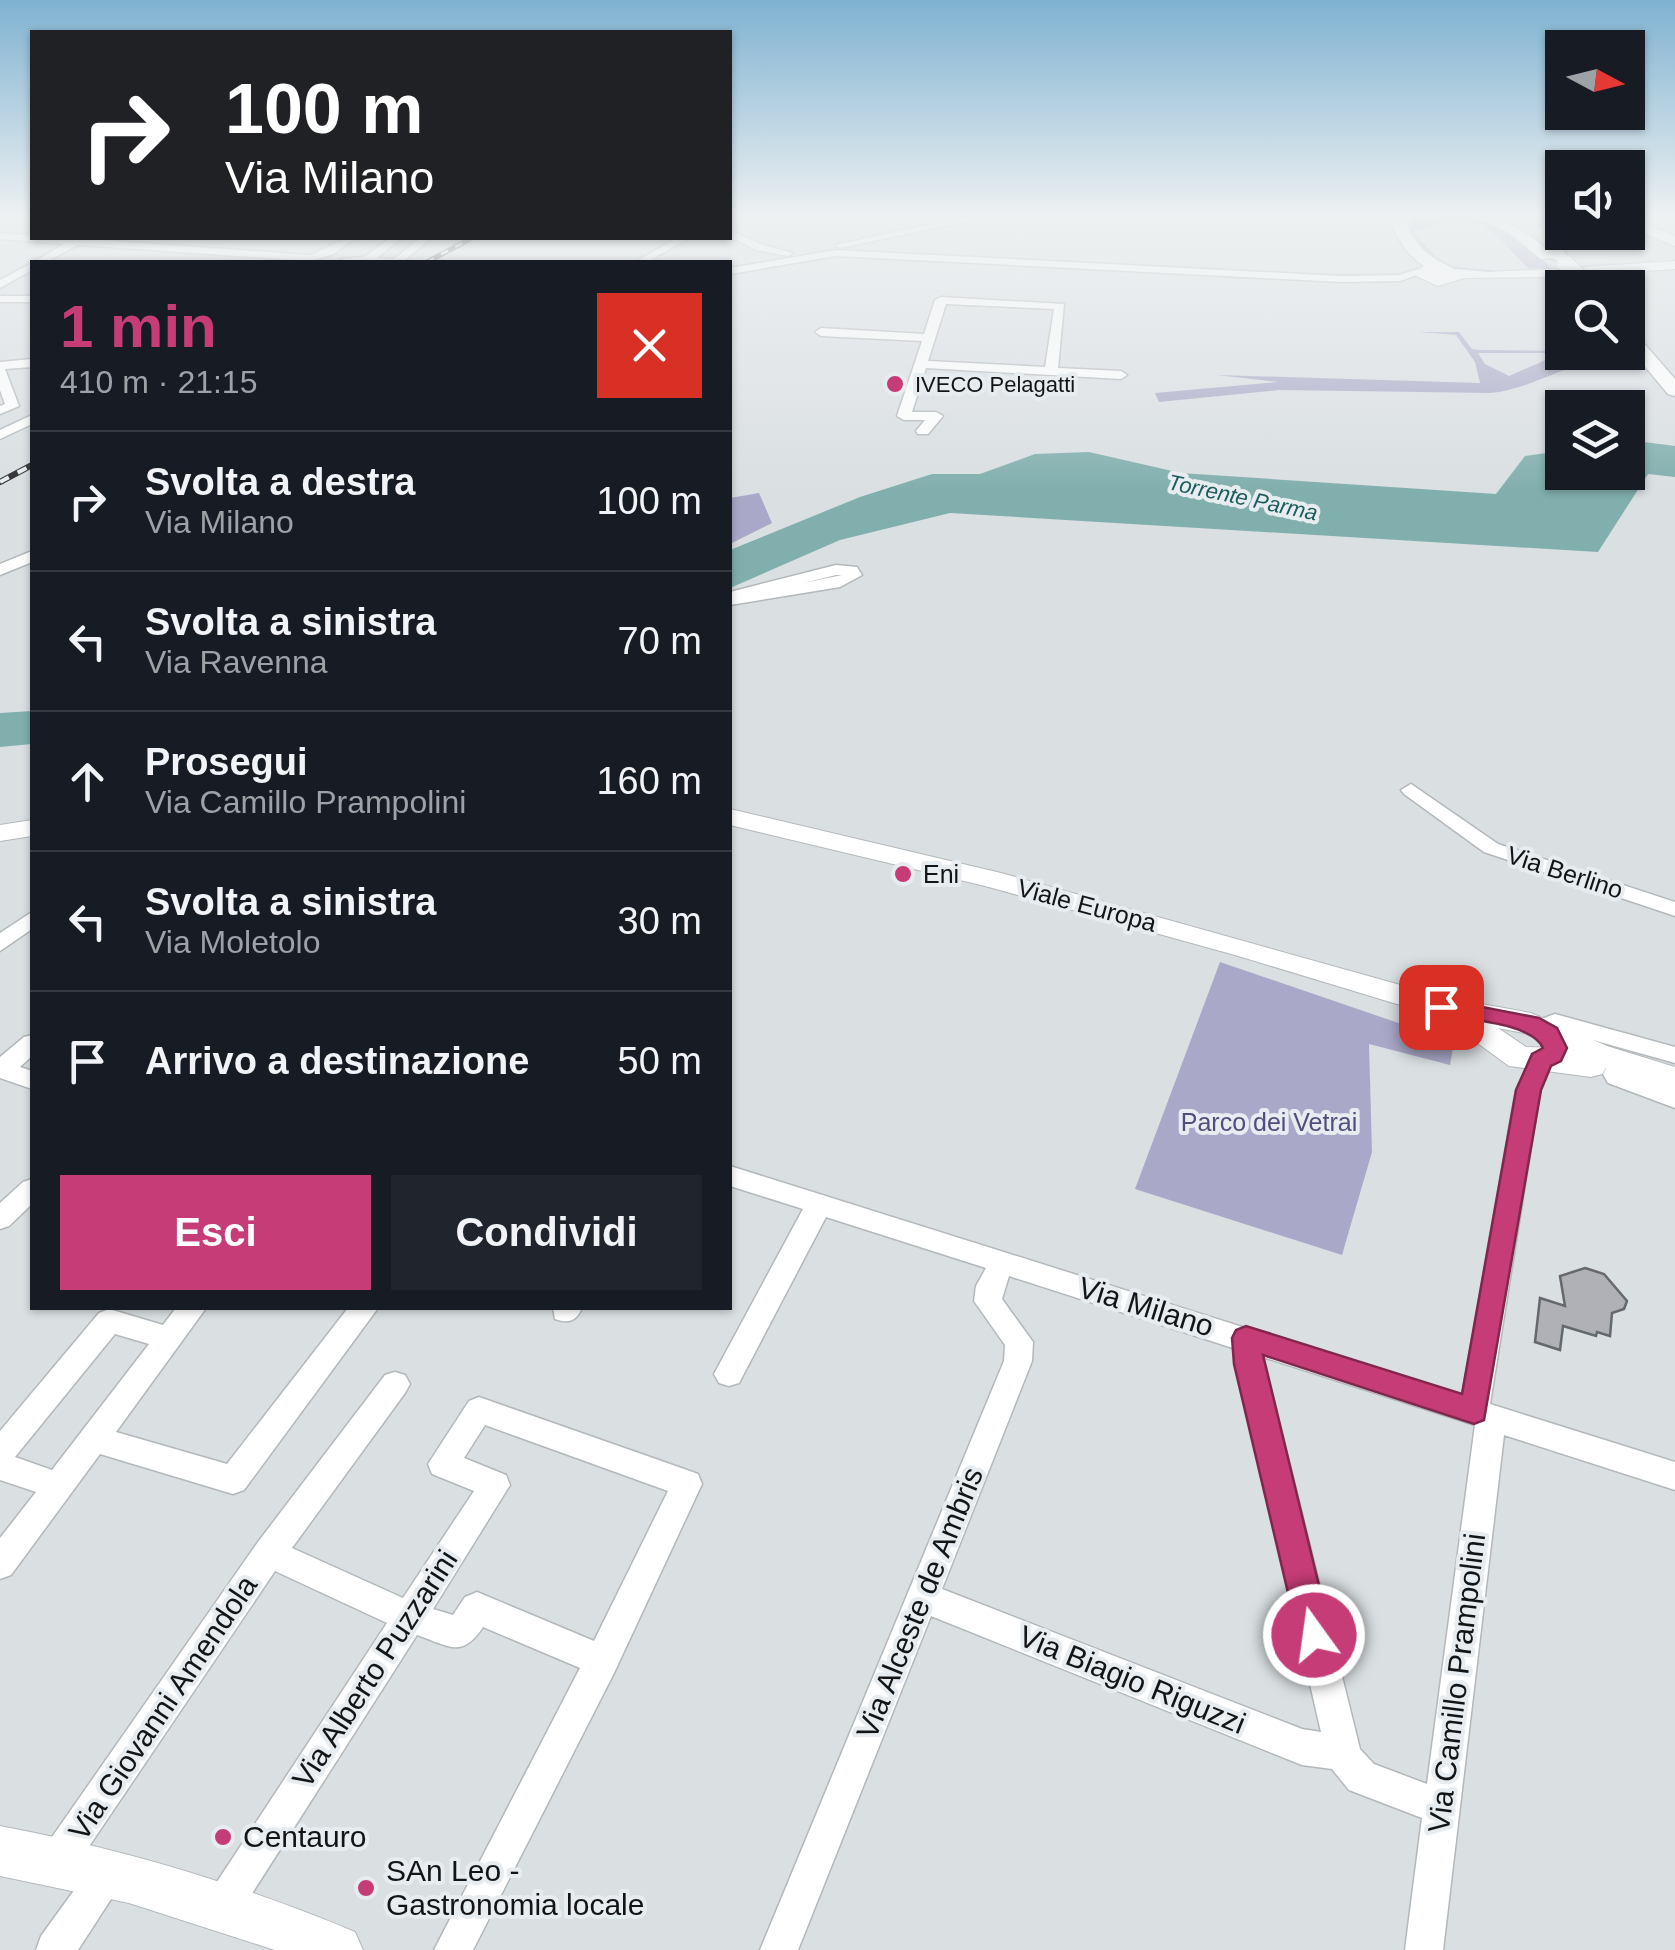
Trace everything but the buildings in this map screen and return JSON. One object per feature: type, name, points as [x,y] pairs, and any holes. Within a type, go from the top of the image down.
[{"type":"highway","points":[[1645,341],[1675,374]]},
{"type":"highway","points":[[1645,356],[1675,390]]},
{"type":"highway","points":[[1620,1074],[1675,1095]]},
{"type":"main road","name":"Viale Europa","points":[[732,817],[990,879],[1244,948],[1441,1007],[1528,1043]]},
{"type":"main road","points":[[1,833],[30,828]]},
{"type":"main road","points":[[1528,1043],[1620,1074],[1675,1087]]},
{"type":"main road","points":[[1528,1043],[1596,1054],[1675,1078]]},
{"type":"main road","points":[[0,1851],[109,1873],[224,1904],[337,1950]]},
{"type":"street","points":[[923,431],[936,416],[904,416],[938,309]]},
{"type":"street","points":[[1051,371],[1060,309]]},
{"type":"street","points":[[821,332],[929,338]]},
{"type":"street","points":[[28,421],[4,414],[12,406],[0,369],[30,362]]},
{"type":"street","points":[[921,364],[1121,375]]},
{"type":"street","points":[[0,435],[28,421]]},
{"type":"street","points":[[3,569],[30,557]]},
{"type":"street","points":[[732,597],[831,571],[854,573],[852,578],[840,582],[732,598]]},
{"type":"street","name":"Via Berlino","points":[[1411,790],[1491,848],[1675,910]]},
{"type":"street","points":[[0,944],[30,921]]},
{"type":"street","points":[[1528,1043],[1554,1022],[1675,1055]]},
{"type":"street","name":"Via Camillo Prampolini","points":[[1424,1950],[1482,1414],[1528,1090],[1528,1043]]},
{"type":"street","points":[[1,1069],[30,1045]]},
{"type":"street","points":[[1,1069],[30,1079]]},
{"type":"street","name":"Via Milano","points":[[732,1177],[1675,1476]]},
{"type":"street","points":[[0,1219],[30,1191]]},
{"type":"street","points":[[730,1374],[820,1205]]},
{"type":"street","name":"Via Alceste de Ambris","points":[[779,1950],[1020,1356],[1019,1342],[988,1302],[990,1286],[1002,1262]]},
{"type":"street","points":[[0,1564],[190,1310]]},
{"type":"street","points":[[94,1439],[233,1480],[362,1310]]},
{"type":"street","points":[[0,1453],[109,1322],[169,1338]]},
{"type":"street","points":[[1246,1338],[1249,1364],[1344,1753],[1350,1767],[1362,1777],[1442,1808]]},
{"type":"street","name":"Via Giovanni Amendola","points":[[56,1863],[269,1552],[395,1384]]},
{"type":"street","name":"Via Alberto Puzzarini","points":[[224,1904],[496,1485],[442,1464],[479,1410],[687,1484],[602,1661]]},
{"type":"street","points":[[0,1466],[58,1486]]},
{"type":"street","name":"Via Giovanni Amendola","points":[[269,1552],[409,1617],[460,1633],[476,1608],[602,1661]]},
{"type":"street","name":"Via Biagio Riguzzi","points":[[922,1597],[1302,1747],[1344,1753]]},
{"type":"street","points":[[453,1950],[602,1661]]},
{"type":"street","points":[[56,1950],[109,1873]]},
{"type":"green space","points":[[1419,332],[1459,332],[1472,349],[1545,351],[1478,353],[1485,364],[1509,376],[1545,360],[1545,370],[1565,370],[1490,393],[1279,390],[1159,402],[1155,393],[1278,382],[1217,375],[1480,383],[1475,362],[1456,335]]},
{"type":"green space","points":[[759,493],[772,523],[732,543],[732,498]]},
{"type":"green space","name":"Parco dei Vetrai","points":[[1220,962],[1454,1042],[1450,1065],[1369,1044],[1372,1152],[1342,1255],[1135,1189]]},
{"type":"water","points":[[1645,442],[1675,446],[1675,477],[1648,474],[1645,479]]},
{"type":"water","name":"Torrente Parma","points":[[1089,452],[1181,473],[1496,494],[1525,456],[1545,453],[1545,490],[1638,490],[1598,552],[950,513],[840,540],[732,587],[732,549],[860,497],[932,474],[980,474],[1035,454]]},
{"type":"water","points":[[30,711],[30,744],[0,747],[0,713]]},
{"type":"railway","points":[[0,482],[30,466]]},
{"type":"place","name":"IVECO Pelagatti","points":[[895,384]]},
{"type":"place","name":"Eni","points":[[903,874]]},
{"type":"place","name":"Centauro","points":[[223,1837]]},
{"type":"place","name":"SAn Leo - Gastronomia locale","points":[[366,1888]]},
{"type":"route","points":[[1314,1635],[1246,1338],[1474,1411],[1528,1090],[1541,1060],[1552,1055],[1555,1048],[1548,1034],[1531,1024],[1441,1007]]}]
